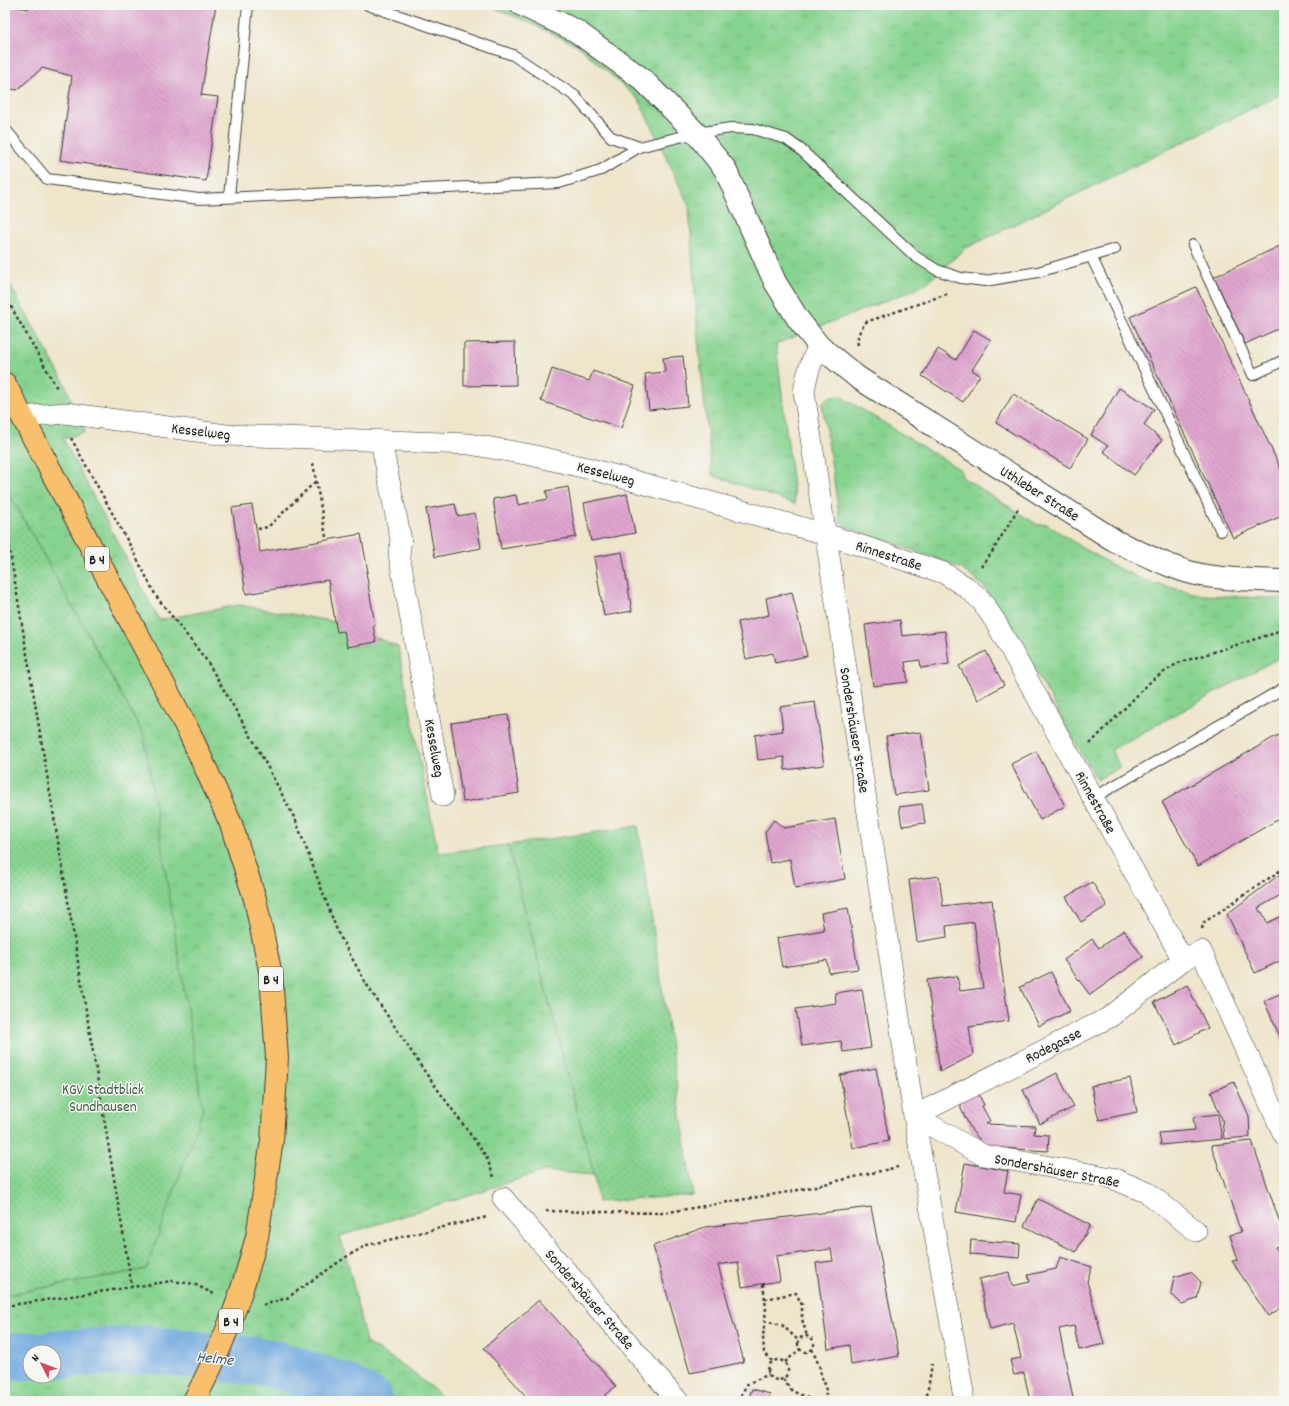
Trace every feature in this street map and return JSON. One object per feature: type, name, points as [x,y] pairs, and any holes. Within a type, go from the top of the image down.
[{"type":"main road","name":"B 4","points":[[5,384],[190,734],[232,824],[256,899],[271,976],[277,1058],[272,1140],[257,1237],[246,1278],[231,1320],[213,1363],[194,1401]]},
{"type":"street","name":"Uthleber Straße","points":[[522,5],[576,31],[642,79],[696,133],[725,169],[775,282],[798,319],[819,346],[857,378],[1117,542],[1162,563],[1199,575],[1242,580],[1284,581]]},
{"type":"street","name":"Sondershäuser Straße","points":[[819,346],[812,358],[806,376],[804,392],[914,1116],[963,1392]]},
{"type":"street","name":"Kesselweg","points":[[22,417],[65,413],[219,434],[469,444],[531,455],[591,469],[825,534]]},
{"type":"street","name":"Kesselweg","points":[[381,441],[401,540],[399,554],[443,796]]},
{"type":"street","name":"Rinnestraße","points":[[825,534],[944,574],[966,587],[981,600],[995,621],[1093,798],[1192,956],[1284,1136]]},
{"type":"street","name":"Rodegasse","points":[[914,1116],[1110,1017],[1192,956]]},
{"type":"street","name":"Sondershäuser Straße","points":[[914,1116],[983,1155],[1112,1178],[1148,1193],[1196,1231]]},
{"type":"street","name":"Sondershäuser Straße","points":[[508,1204],[678,1401]]},
{"type":"lane","points":[[229,197],[248,5]]},
{"type":"lane","points":[[368,5],[513,55],[575,96],[611,137],[639,147]]},
{"type":"lane","points":[[5,129],[46,179],[199,199],[559,183],[601,170],[639,147],[696,133],[731,128],[753,129],[786,139],[800,149],[916,257],[937,270],[961,278],[985,280],[1031,273],[1114,249]]},
{"type":"lane","points":[[1193,245],[1253,375],[1284,360]]},
{"type":"lane","points":[[1091,256],[1221,531]]},
{"type":"lane","points":[[1093,798],[1284,688]]},
{"type":"path","points":[[857,378],[866,360],[857,342],[860,330],[866,322],[948,294]]},
{"type":"path","points":[[5,296],[62,398],[68,433],[132,549],[156,596],[207,661],[256,745],[296,821],[338,933],[364,979],[425,1072],[486,1156],[508,1204]]},
{"type":"path","points":[[309,438],[326,537]]},
{"type":"path","points":[[258,529],[268,527],[316,480]]},
{"type":"path","points":[[966,587],[992,552],[1031,487]]},
{"type":"path","points":[[5,522],[132,1287]]},
{"type":"path","points":[[1073,760],[1107,728],[1152,680],[1178,663],[1272,634],[1284,628]]},
{"type":"path","points":[[1192,956],[1203,923],[1284,868]]},
{"type":"path","points":[[262,1305],[287,1298],[366,1245],[508,1204],[663,1213],[794,1191],[922,1161]]},
{"type":"path","points":[[5,1306],[172,1281],[194,1284],[216,1295]]},
{"type":"path","points":[[762,1284],[766,1308],[763,1337],[764,1352],[772,1361]]},
{"type":"path","points":[[765,1299],[796,1294],[802,1305],[802,1319],[807,1336],[813,1341],[814,1344],[812,1349],[820,1368],[821,1377],[825,1382],[824,1386],[827,1391],[822,1401]]},
{"type":"path","points":[[764,1321],[782,1325],[799,1341]]},
{"type":"path","points":[[800,1349],[798,1345],[799,1341],[802,1337],[807,1336]]},
{"type":"path","points":[[800,1349],[807,1351],[812,1349]]},
{"type":"path","points":[[785,1362],[800,1349]]},
{"type":"path","points":[[779,1359],[787,1364],[789,1371],[786,1377],[776,1380],[770,1377],[768,1374],[768,1367],[772,1361],[779,1359]]},
{"type":"path","points":[[738,1401],[747,1384],[768,1374]]},
{"type":"path","points":[[783,1379],[792,1391],[814,1401]]},
{"type":"green space","points":[[487,5],[1284,5],[1284,93],[966,248],[923,286],[776,344],[795,504],[712,475],[698,340],[689,206],[639,100],[578,46],[528,22]]},
{"type":"green space","points":[[5,276],[64,382],[85,432],[63,439],[159,620],[239,605],[342,623],[398,647],[438,853],[508,845],[594,1175],[544,1171],[340,1236],[350,1271],[366,1343],[408,1369],[446,1401],[5,1401],[5,1295],[146,1269],[144,735],[5,486]]},
{"type":"green space","points":[[840,396],[961,470],[962,477],[1038,525],[1047,524],[1112,565],[1148,582],[1203,595],[1284,599],[1284,655],[1111,750],[1120,767],[1097,780],[1001,611],[982,585],[962,569],[846,527],[840,520],[822,403],[829,397]]},
{"type":"green space","name":"KGV Stadtblick Sundhausen","points":[[5,486],[144,735],[203,1110],[146,1269],[5,1295]]},
{"type":"green space","points":[[638,826],[693,1195],[598,1202],[594,1175],[508,845]]},
{"type":"building","points":[[5,5],[28,9],[29,5],[216,5],[201,95],[218,97],[206,181],[60,160],[72,76],[42,68],[17,90],[5,88]]},
{"type":"building","points":[[1284,244],[1284,326],[1245,344],[1214,277]]},
{"type":"building","points":[[1196,287],[1284,476],[1284,515],[1233,538],[1130,317]]},
{"type":"building","points":[[974,330],[991,340],[972,370],[980,375],[963,402],[922,376],[938,349],[956,360]]},
{"type":"building","points":[[515,342],[516,385],[464,386],[464,343]]},
{"type":"building","points":[[683,356],[688,406],[649,410],[645,374],[665,372],[663,358]]},
{"type":"building","points":[[552,369],[589,381],[593,371],[635,386],[621,428],[541,401]]},
{"type":"building","points":[[1119,388],[1154,409],[1144,425],[1162,440],[1134,475],[1103,451],[1108,446],[1091,435]]},
{"type":"building","points":[[1013,394],[1088,439],[1070,468],[996,423]]},
{"type":"building","points":[[568,487],[576,537],[501,549],[493,499],[516,495],[518,505],[548,499],[546,491]]},
{"type":"building","points":[[627,494],[635,533],[591,541],[584,503]]},
{"type":"building","points":[[455,504],[458,516],[475,513],[481,548],[435,557],[426,509]]},
{"type":"building","points":[[252,505],[260,552],[361,534],[368,572],[366,572],[375,625],[373,625],[376,642],[347,647],[344,631],[337,632],[328,580],[246,594],[232,508]]},
{"type":"building","points":[[622,552],[632,611],[604,616],[594,557]]},
{"type":"building","points":[[792,592],[807,656],[775,663],[773,653],[746,659],[738,622],[769,615],[766,598]]},
{"type":"building","points":[[900,620],[902,636],[945,631],[949,664],[921,668],[920,660],[905,662],[908,682],[873,686],[865,625]]},
{"type":"building","points":[[986,651],[1004,685],[978,700],[959,666]]},
{"type":"building","points":[[815,702],[824,765],[785,770],[784,757],[758,760],[755,735],[783,731],[780,707]]},
{"type":"building","points":[[508,715],[519,793],[463,802],[451,723]]},
{"type":"building","points":[[921,732],[929,790],[894,795],[886,736]]},
{"type":"building","points":[[1278,735],[1284,745],[1284,816],[1198,866],[1162,802]]},
{"type":"building","points":[[1036,751],[1065,806],[1040,820],[1011,764]]},
{"type":"building","points":[[922,804],[925,823],[902,826],[899,807]]},
{"type":"building","points":[[835,819],[845,879],[795,888],[790,859],[770,863],[765,832],[774,820],[784,828]]},
{"type":"building","points":[[1283,872],[1284,893],[1258,908],[1260,912],[1262,912],[1267,923],[1284,915],[1284,935],[1281,937],[1284,942],[1284,959],[1255,973],[1227,914]]},
{"type":"building","points":[[939,876],[943,906],[992,900],[1009,1021],[969,1027],[973,1055],[940,1072],[927,980],[957,976],[960,991],[983,988],[974,922],[946,926],[947,937],[917,942],[909,880]]},
{"type":"building","points":[[1092,882],[1107,906],[1081,922],[1066,897]]},
{"type":"building","points":[[848,908],[858,969],[829,973],[827,960],[782,967],[777,938],[824,930],[821,913]]},
{"type":"building","points":[[1124,930],[1143,957],[1090,995],[1064,960],[1092,939],[1099,948]]},
{"type":"building","points":[[1051,972],[1070,1011],[1039,1026],[1020,987]]},
{"type":"building","points":[[1187,985],[1208,1028],[1176,1045],[1154,1002]]},
{"type":"building","points":[[862,989],[871,1048],[843,1052],[841,1041],[802,1046],[796,1009],[836,1003],[835,993]]},
{"type":"building","points":[[1284,992],[1284,1045],[1264,1001]]},
{"type":"building","points":[[876,1068],[889,1141],[853,1148],[840,1075]]},
{"type":"building","points":[[1057,1073],[1074,1107],[1040,1124],[1023,1090]]},
{"type":"building","points":[[1130,1078],[1137,1112],[1099,1120],[1091,1086]]},
{"type":"building","points":[[1234,1082],[1249,1116],[1250,1137],[1224,1139],[1222,1119],[1211,1092]]},
{"type":"building","points":[[977,1091],[984,1105],[982,1106],[990,1121],[986,1124],[1035,1126],[1034,1134],[1049,1135],[1048,1151],[986,1147],[972,1131],[961,1109],[961,1099]]},
{"type":"building","points":[[1218,1114],[1222,1139],[1161,1145],[1159,1133],[1195,1130],[1193,1117]]},
{"type":"building","points":[[1252,1141],[1284,1235],[1284,1244],[1275,1247],[1284,1260],[1284,1306],[1268,1316],[1232,1261],[1238,1260],[1230,1235],[1241,1232],[1211,1145]]},
{"type":"building","points":[[965,1163],[1008,1171],[1004,1192],[1021,1195],[1016,1222],[956,1212]]},
{"type":"building","points":[[1038,1199],[1090,1225],[1076,1252],[1024,1226]]},
{"type":"building","points":[[871,1207],[899,1356],[851,1365],[849,1345],[828,1349],[816,1263],[833,1261],[831,1249],[776,1256],[780,1281],[742,1287],[738,1262],[718,1265],[744,1362],[690,1373],[653,1246],[705,1227]]},
{"type":"building","points":[[971,1240],[1020,1244],[1019,1258],[970,1254]]},
{"type":"building","points":[[1060,1257],[1092,1267],[1087,1281],[1104,1344],[1079,1350],[1074,1326],[1059,1329],[1073,1398],[1059,1401],[1030,1401],[1024,1373],[1014,1375],[1010,1360],[1021,1358],[1013,1323],[990,1329],[979,1279],[1009,1272],[1012,1286],[1030,1282],[1028,1275],[1056,1269]]},
{"type":"building","points":[[1191,1272],[1201,1282],[1197,1299],[1182,1304],[1171,1294],[1174,1277]]},
{"type":"building","points":[[539,1300],[616,1386],[599,1401],[530,1401],[484,1348]]},
{"type":"building","points":[[752,1389],[770,1394],[768,1401],[748,1401]]},
{"type":"waterway","name":"Helme","points":[[62,1354],[151,1350],[272,1363],[343,1387],[369,1401]]},
{"type":"waterway","name":"Helme","points":[[5,1357],[22,1356]]}]
